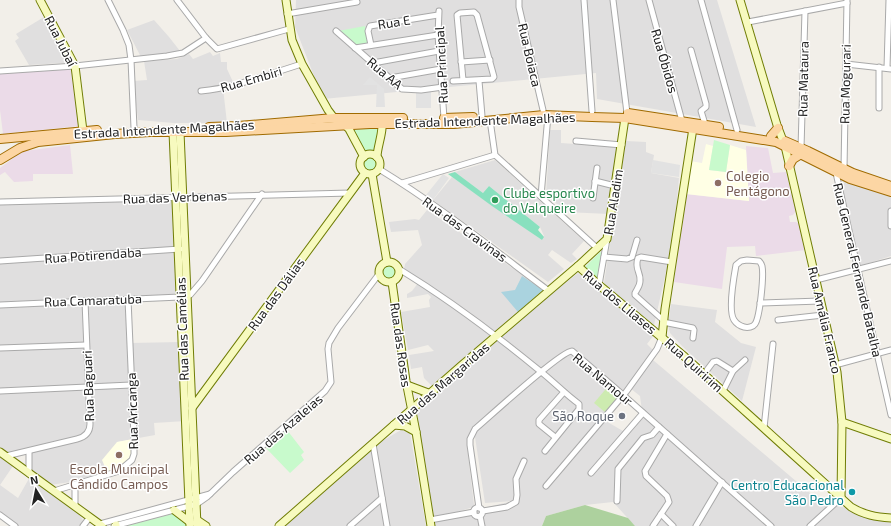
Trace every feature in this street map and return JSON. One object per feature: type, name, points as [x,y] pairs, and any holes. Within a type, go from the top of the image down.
[{"type":"main road","name":"Estrada Intendente Magalhães","points":[[0,160],[20,148],[38,142],[115,134],[252,131],[345,125],[381,121],[592,111],[784,143]]},
{"type":"main road","name":"Estrada Intendente Magalhães","points":[[0,139],[83,131],[134,128],[238,126],[334,118],[454,124],[546,113],[626,116],[705,124],[771,136],[840,171],[856,182],[891,192]]},
{"type":"main road","points":[[771,136],[778,128]]},
{"type":"main road","points":[[789,166],[793,159],[801,151]]},
{"type":"main road","points":[[0,157],[11,154]]},
{"type":"main road","points":[[0,164],[11,154]]},
{"type":"main road","name":"Estrada Intendente Magalhães","points":[[840,171],[891,186]]},
{"type":"street","name":"Rua Jubaí","points":[[40,0],[76,66],[83,131]]},
{"type":"street","points":[[108,0],[127,38],[132,60],[134,128]]},
{"type":"street","points":[[177,0],[215,48],[220,49],[289,29]]},
{"type":"street","points":[[286,0],[289,29],[295,49],[302,64],[322,101],[334,118],[345,125],[352,133],[364,157]]},
{"type":"street","name":"Rua Boiaca","points":[[518,0],[546,113],[541,196]]},
{"type":"street","points":[[584,0],[592,111]]},
{"type":"street","points":[[613,0],[626,116]]},
{"type":"street","name":"Rua Óbidos","points":[[649,0],[682,121]]},
{"type":"street","points":[[701,0],[737,130]]},
{"type":"street","name":"Rua Amália Franco","points":[[740,0],[748,22],[778,128],[784,143],[835,365],[842,422],[841,498]]},
{"type":"street","points":[[846,64],[889,68],[889,0]]},
{"type":"street","points":[[287,14],[335,3],[357,2]]},
{"type":"street","points":[[748,22],[847,2]]},
{"type":"street","name":"Rua Mogurari","points":[[840,171],[846,64],[847,2]]},
{"type":"street","name":"Rua Mataura","points":[[801,151],[805,11]]},
{"type":"street","points":[[453,81],[480,81],[493,78],[494,76],[475,12],[457,14],[463,80]]},
{"type":"street","name":"Rua Principal","points":[[439,13],[438,35],[444,118]]},
{"type":"street","name":"Rua E","points":[[371,45],[368,31],[370,26],[439,13]]},
{"type":"street","name":"Rua AA","points":[[336,31],[399,87],[405,90],[443,88]]},
{"type":"street","points":[[355,48],[438,35]]},
{"type":"street","points":[[0,71],[76,66],[177,55],[206,38]]},
{"type":"street","points":[[691,50],[706,104],[706,107],[701,112],[705,124]]},
{"type":"street","points":[[373,63],[439,51]]},
{"type":"street","points":[[461,62],[490,60]]},
{"type":"street","name":"Rua Embiri","points":[[201,91],[214,90],[238,84],[302,64]]},
{"type":"street","points":[[879,67],[879,108]]},
{"type":"street","points":[[390,78],[441,69]]},
{"type":"street","points":[[480,81],[482,116]]},
{"type":"street","name":"Rua Aladim","points":[[599,285],[626,116]]},
{"type":"street","points":[[490,120],[496,155],[597,248]]},
{"type":"street","points":[[368,173],[379,169],[380,162],[377,157],[377,148],[381,121]]},
{"type":"street","name":"Rua Quiririm","points":[[693,128],[663,321],[662,337],[855,510],[872,516],[891,518]]},
{"type":"street","name":"Rua das Camélias","points":[[177,132],[182,249],[186,414],[194,524]]},
{"type":"street","points":[[576,141],[622,145]]},
{"type":"street","points":[[377,157],[372,155],[364,157],[360,164],[361,169],[368,173],[387,262]]},
{"type":"street","points":[[402,183],[496,155]]},
{"type":"street","points":[[593,198],[597,168]]},
{"type":"street","name":"Rua das Cravinas","points":[[379,169],[402,183],[549,291]]},
{"type":"street","name":"Rua General Fernande Batalha","points":[[840,171],[858,269],[891,415]]},
{"type":"street","name":"Rua das Dálias","points":[[186,414],[350,193],[368,173]]},
{"type":"street","points":[[595,181],[615,186]]},
{"type":"street","name":"Rua das Verbenas","points":[[0,202],[262,194],[350,193]]},
{"type":"street","points":[[183,297],[193,292],[202,281],[262,194]]},
{"type":"street","points":[[891,211],[891,226]]},
{"type":"street","name":"Rua das Margaridas","points":[[279,526],[431,394],[461,366],[497,337],[607,239]]},
{"type":"street","points":[[604,257],[627,259],[632,257],[637,240]]},
{"type":"street","name":"Rua Potirendaba","points":[[0,261],[182,249]]},
{"type":"street","points":[[672,262],[641,257],[638,258],[636,264],[640,279],[635,295],[663,321],[693,328],[693,338]]},
{"type":"street","points":[[756,260],[762,265],[760,303],[754,326],[749,328],[744,327],[734,319],[731,310],[735,270],[736,265],[741,261],[756,260]]},
{"type":"street","points":[[816,280],[891,261]]},
{"type":"street","points":[[399,269],[398,277],[392,282],[385,282],[380,277],[380,266],[387,262],[393,262],[399,269],[418,280],[497,337],[579,404],[580,407],[545,451]]},
{"type":"street","name":"Rua dos Lilases","points":[[578,266],[662,337]]},
{"type":"street","name":"Rua das Azaleias","points":[[193,502],[204,500],[328,389],[331,382],[328,350],[329,343],[338,328],[379,274]]},
{"type":"street","name":"Rua das Rosas","points":[[392,282],[407,385],[430,523]]},
{"type":"street","name":"Rua das Camélias","points":[[183,297],[192,407],[193,502]]},
{"type":"street","name":"Rua Camaratuba","points":[[0,305],[183,297]]},
{"type":"street","name":"Rua Aricanga","points":[[54,491],[119,471],[132,460],[134,454],[128,299]]},
{"type":"street","name":"Rua Baguari","points":[[3,454],[28,451],[85,437],[90,428],[85,301]]},
{"type":"street","points":[[760,303],[820,301]]},
{"type":"street","points":[[778,320],[823,315]]},
{"type":"street","points":[[546,486],[623,395],[657,349],[662,337]]},
{"type":"street","points":[[764,428],[774,344]]},
{"type":"street","points":[[0,348],[86,345]]},
{"type":"street","points":[[835,365],[891,350]]},
{"type":"street","name":"Rua Namour","points":[[481,509],[470,446],[472,434],[475,429],[541,372],[566,353],[572,351],[771,526]]},
{"type":"street","points":[[723,391],[734,370],[745,360]]},
{"type":"street","points":[[707,370],[713,362],[717,362],[734,370]]},
{"type":"street","points":[[0,391],[131,385]]},
{"type":"street","points":[[407,385],[431,394]]},
{"type":"street","points":[[555,437],[539,424],[539,420],[564,392]]},
{"type":"street","points":[[591,473],[643,413]]},
{"type":"street","points":[[842,422],[891,439]]},
{"type":"street","points":[[394,425],[405,426],[416,432]]},
{"type":"street","points":[[617,501],[618,469],[643,438],[652,435],[659,427]]},
{"type":"street","points":[[653,526],[669,500],[645,474],[646,468],[667,434]]},
{"type":"street","points":[[372,444],[386,526]]},
{"type":"street","points":[[28,451],[30,474]]},
{"type":"street","points":[[3,454],[101,525],[193,502]]},
{"type":"street","points":[[430,523],[474,512],[475,509],[507,507],[516,502],[516,479],[524,461]]},
{"type":"street","points":[[696,526],[722,482]]},
{"type":"street","points":[[75,484],[75,506]]},
{"type":"street","points":[[350,526],[382,498]]},
{"type":"street","points":[[810,526],[840,501],[841,498]]},
{"type":"street","points":[[115,526],[147,514],[174,510],[193,502]]},
{"type":"street","points":[[481,509],[482,515],[480,516],[482,526]]},
{"type":"street","points":[[174,510],[194,524],[206,526]]},
{"type":"street","points":[[474,512],[476,516],[480,516]]},
{"type":"street","points":[[661,514],[673,526]]},
{"type":"street","points":[[0,515],[15,526]]},
{"type":"street","points":[[83,526],[90,517]]},
{"type":"shaded area","points":[[296,0],[717,0],[756,127],[597,99],[596,73],[323,99],[295,27]]},
{"type":"shaded area","points":[[44,17],[68,61],[63,63],[29,65],[15,41],[19,38],[16,34]]},
{"type":"shaded area","points":[[154,20],[180,51],[177,53],[141,57],[127,30]]},
{"type":"shaded area","points":[[210,52],[213,56],[220,53],[221,62],[227,62],[227,69],[234,84],[223,88],[227,123],[174,123],[138,120],[133,81],[147,80],[144,61],[177,59],[189,54],[193,59]]},
{"type":"shaded area","points":[[73,68],[80,126],[3,134],[0,110],[0,74]]},
{"type":"shaded area","points":[[370,77],[384,89],[385,107],[376,107],[377,85],[363,85]]},
{"type":"shaded area","points":[[431,90],[431,108],[416,108],[416,91]]},
{"type":"shaded area","points":[[550,130],[561,130],[561,143],[617,147],[609,214],[565,212],[546,194]]},
{"type":"shaded area","points":[[626,141],[646,142],[646,152],[654,155],[651,173],[679,178],[673,241],[654,325],[648,322],[604,283]]},
{"type":"shaded area","name":"Colegio Pentágono","points":[[706,144],[713,146],[709,170],[726,172],[730,145],[746,150],[749,201],[686,194],[690,161],[702,163]]},
{"type":"shaded area","points":[[70,145],[73,174],[33,174],[33,181],[14,182],[5,172],[0,175],[0,168],[25,151]]},
{"type":"shaded area","points":[[746,146],[768,148],[773,173],[786,172],[796,211],[793,215],[789,216],[790,222],[796,222],[799,224],[806,250],[756,256],[755,246],[727,247],[722,289],[674,282],[686,194],[749,201]]},
{"type":"shaded area","points":[[495,160],[584,241],[572,254],[577,259],[571,263],[552,250],[548,255],[564,269],[548,282],[433,200],[452,177],[542,240],[544,236],[540,227],[489,186],[483,193],[455,172]]},
{"type":"shaded area","points":[[653,160],[680,165],[679,177],[651,173]]},
{"type":"shaded area","points":[[443,174],[449,178],[433,200],[426,195]]},
{"type":"shaded area","points":[[841,178],[891,196],[891,256],[860,266],[840,181]]},
{"type":"shaded area","points":[[173,201],[179,295],[126,300],[129,343],[182,342],[186,421],[154,423],[155,435],[117,442],[108,474],[77,481],[50,485],[31,472],[32,452],[5,456],[15,463],[0,485],[0,202]]},
{"type":"shaded area","points":[[427,210],[545,290],[499,335],[578,273],[654,335],[647,344],[654,351],[621,395],[606,413],[600,417],[604,420],[623,431],[642,411],[640,396],[630,388],[653,360],[823,504],[840,506],[870,518],[891,523],[891,526],[635,526],[613,502],[585,505],[546,516],[542,526],[433,526],[415,410],[435,389],[424,378],[422,367],[411,369],[409,355],[434,351],[428,345],[408,350],[401,312],[430,307],[429,300],[431,297],[428,294],[407,298],[407,294],[412,291],[418,283],[404,270],[405,264],[422,245],[418,230],[391,232],[389,222],[415,219],[419,220]],"holes":[[[475,437],[485,503],[513,501],[440,518],[473,507],[474,505],[467,446]]]},
{"type":"shaded area","points":[[671,304],[717,310],[715,322],[741,343],[756,347],[742,401],[682,346],[670,333],[668,325]]},
{"type":"shaded area","points":[[401,430],[410,433],[426,526],[280,526],[372,447]]},
{"type":"shaded area","name":"Escola Municipal Cândido Campos","points":[[133,439],[132,453],[130,457],[119,468],[108,474],[102,460],[117,442]]},
{"type":"shaded area","points":[[31,475],[76,510],[83,520],[79,526],[17,526],[0,513],[0,485],[18,498]]},
{"type":"green space","points":[[365,26],[369,44],[355,47],[338,31]]},
{"type":"green space","points":[[380,125],[375,151],[377,168],[369,172],[364,169],[364,159],[352,128]]},
{"type":"green space","points":[[714,140],[730,145],[726,172],[709,170]]},
{"type":"green space","name":"Clube esportivo do Valqueire","points":[[455,172],[483,193],[489,186],[540,227],[538,230],[544,237],[542,240],[448,174]]},
{"type":"green space","points":[[600,252],[602,253],[596,279],[585,268]]},
{"type":"green space","points":[[388,263],[394,266],[397,272],[394,278],[388,281],[382,278],[379,272],[382,266]]},
{"type":"green space","points":[[610,384],[624,397],[606,413],[594,403]]},
{"type":"green space","points":[[287,430],[304,452],[301,455],[304,460],[290,473],[266,448]]},
{"type":"green space","points":[[585,505],[628,518],[635,526],[542,526],[546,516]]},
{"type":"green space","points":[[175,513],[188,524],[188,526],[126,526]]},
{"type":"water","points":[[522,276],[543,290],[518,312],[501,292],[515,290]]},
{"type":"place","name":"Colegio Pentágono","points":[[718,183]]},
{"type":"place","name":"Clube esportivo do Valqueire","points":[[495,200]]},
{"type":"place","name":"São Roque","points":[[622,416]]},
{"type":"place","name":"Escola Municipal Cândido Campos","points":[[119,455]]},
{"type":"place","name":"Centro Educacional São Pedro","points":[[852,492]]}]
